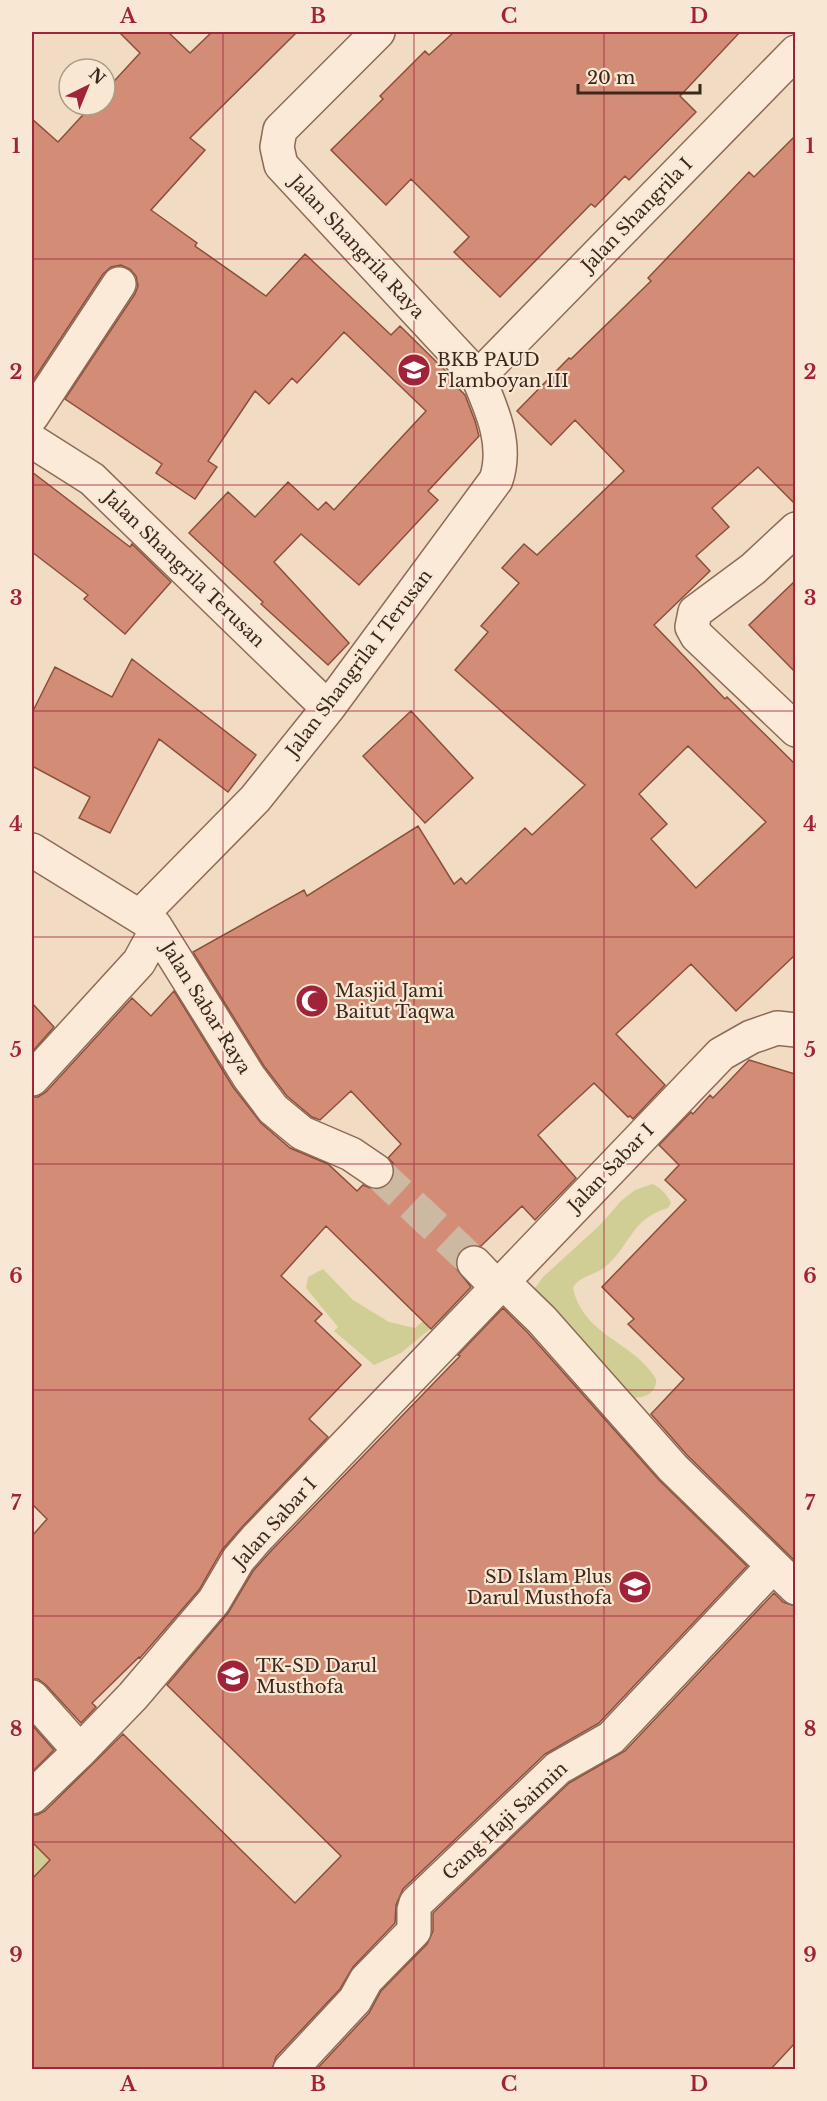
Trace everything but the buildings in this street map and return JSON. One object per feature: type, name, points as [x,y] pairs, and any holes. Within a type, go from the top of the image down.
[{"type":"street","name":"Jalan Shangrila Raya","points":[[378,32],[280,130],[278,147],[281,165],[478,377]]},
{"type":"street","name":"Jalan Shangrila I","points":[[478,377],[795,52]]},
{"type":"street","points":[[32,416],[119,284]]},
{"type":"street","name":"Jalan Shangrila I Terusan","points":[[148,921],[255,799],[328,708],[496,480],[501,464],[497,431],[494,415],[478,377]]},
{"type":"street","name":"Jalan Shangrila Terusan","points":[[32,441],[92,480],[328,708]]},
{"type":"street","points":[[795,529],[753,569],[694,612],[692,627],[697,636],[795,730]]},
{"type":"street","name":"Jalan Sabar Raya","points":[[32,850],[148,921],[249,1077],[273,1108],[302,1133],[351,1154],[376,1171]]},
{"type":"street","points":[[32,1079],[139,962],[151,940],[148,921]]},
{"type":"street","name":"Jalan Sabar I","points":[[32,1797],[133,1696],[214,1601],[238,1560],[256,1539],[721,1054],[751,1037],[777,1028],[795,1030]]},
{"type":"street","points":[[474,1263],[542,1320],[673,1468],[784,1577]]},
{"type":"street","name":"Gang Haji Saimin","points":[[290,2070],[355,2000],[366,1980],[414,1931],[416,1903],[558,1768],[611,1738],[784,1577]]},
{"type":"street","points":[[32,1697],[80,1751]]},
{"type":"shaded area","points":[[652,1184],[668,1197],[671,1203],[668,1208],[646,1219],[638,1226],[613,1260],[604,1268],[579,1281],[573,1288],[588,1318],[647,1366],[656,1379],[653,1391],[643,1397],[634,1398],[536,1292],[535,1288],[543,1277],[600,1225],[621,1201],[635,1190]]},
{"type":"shaded area","points":[[323,1269],[353,1300],[389,1322],[415,1328],[455,1294],[464,1295],[458,1306],[401,1353],[374,1365],[334,1331],[338,1327],[306,1288],[308,1277]]},
{"type":"shaded area","points":[[69,1782],[78,1791],[64,1846],[32,1879],[32,1817]]},
{"type":"tunnel","points":[[376,1171],[474,1263]]},
{"type":"place","name":"BKB PAUD Flamboyan III","points":[[414,370]]},
{"type":"place","name":"Masjid Jami Baitut Taqwa","points":[[312,1001]]},
{"type":"place","name":"SD Islam Plus Darul Musthofa","points":[[635,1587]]},
{"type":"place","name":"TK-SD Darul Musthofa","points":[[233,1676]]}]
